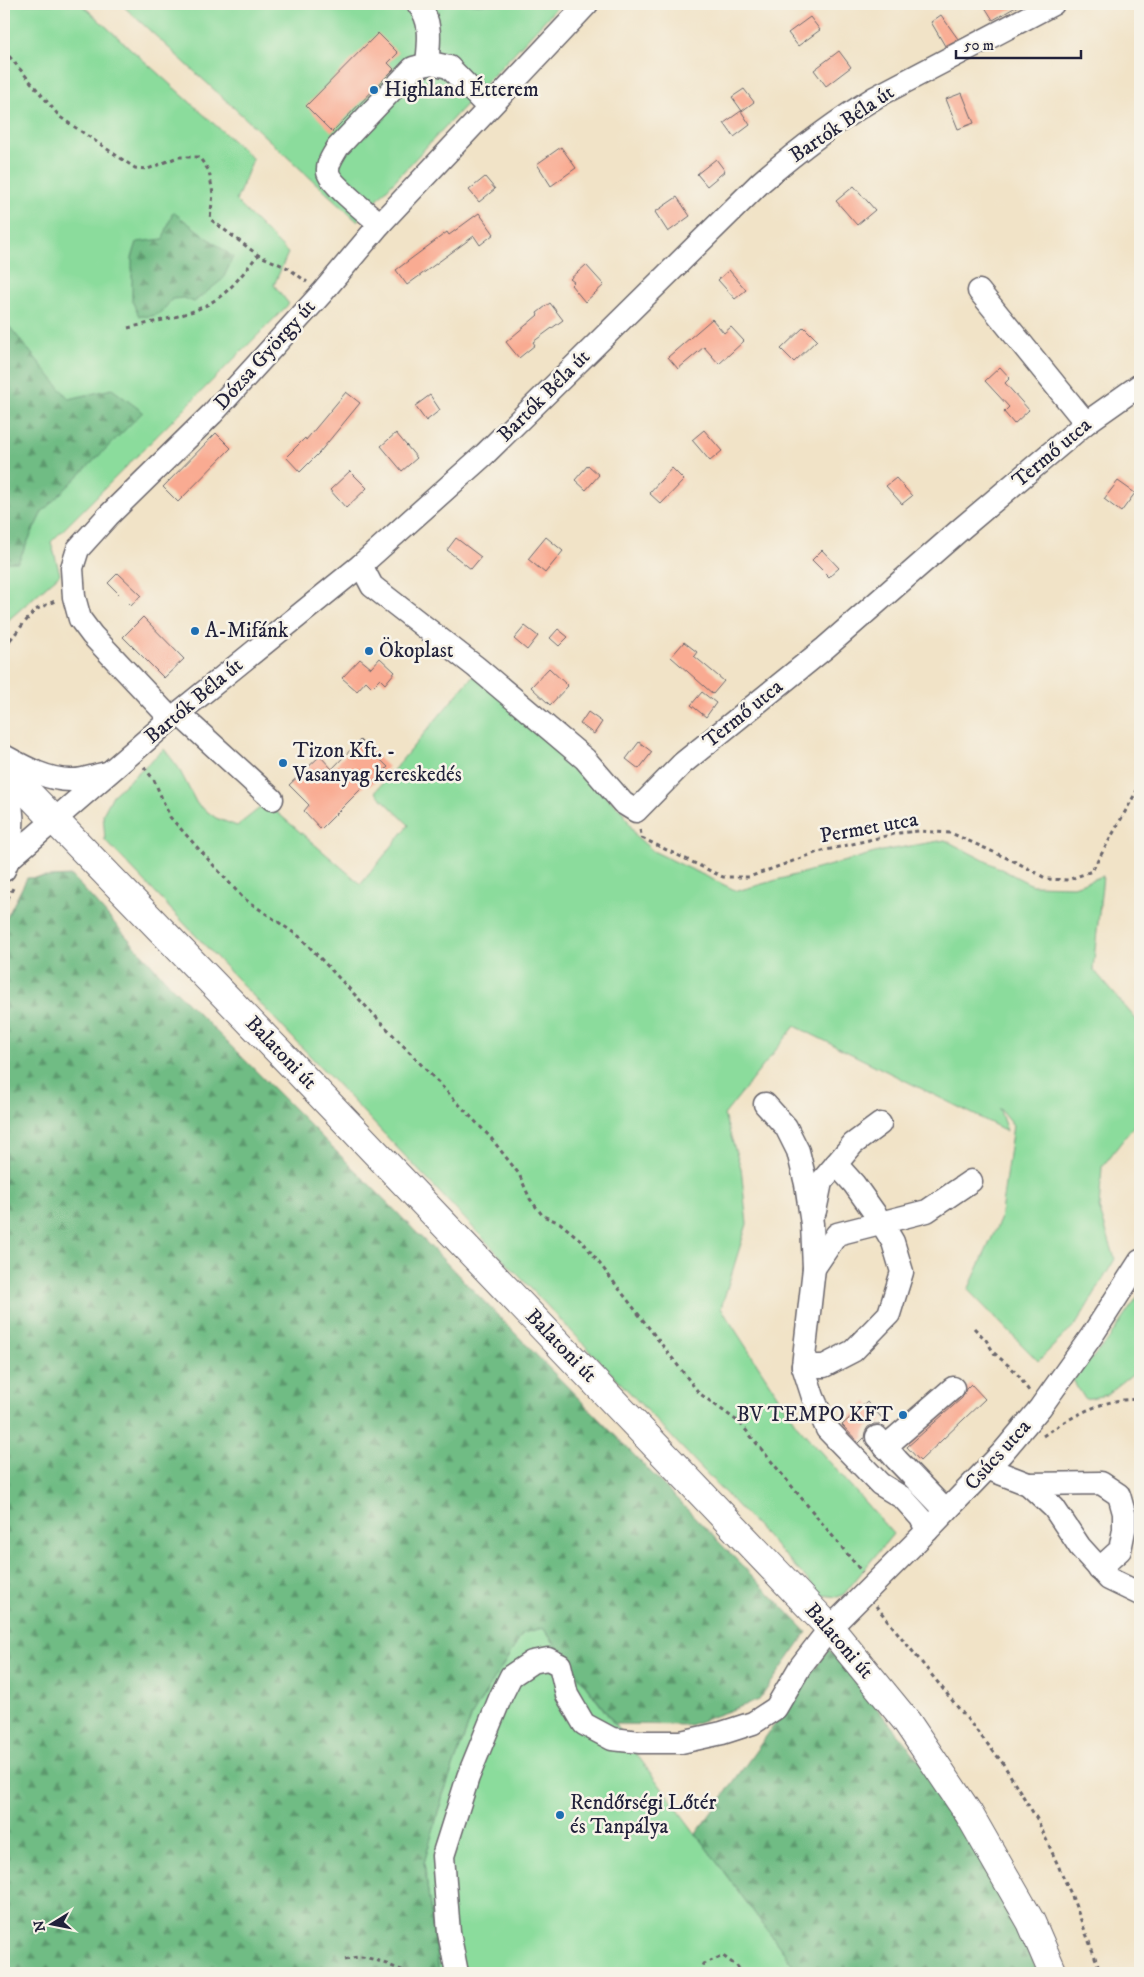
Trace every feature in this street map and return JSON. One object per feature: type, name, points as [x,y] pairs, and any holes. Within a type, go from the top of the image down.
[{"type":"main road","name":"Balatoni út","points":[[4,768],[288,1060],[830,1628],[907,1722],[969,1814],[1031,1922],[1053,1973]]},
{"type":"street","points":[[418,4],[425,12],[430,34],[426,64]]},
{"type":"street","name":"Dózsa György út","points":[[272,799],[174,716],[92,635],[80,618],[74,596],[72,568],[78,549],[108,516],[212,414],[322,293],[380,224],[488,107],[587,4]]},
{"type":"street","name":"Bartók Béla út","points":[[55,820],[174,716],[361,565],[485,454],[760,182],[782,164],[841,119],[876,97],[1053,4]]},
{"type":"street","points":[[380,224],[332,181],[328,171],[330,160],[338,147],[413,68],[426,64],[431,63],[449,67],[488,107]]},
{"type":"street","points":[[979,291],[1086,423]]},
{"type":"street","name":"Termő utca","points":[[636,811],[683,763],[825,648],[1086,423],[1140,385]]},
{"type":"street","points":[[361,565],[372,586],[476,667],[585,759],[623,803],[636,811]]},
{"type":"street","points":[[4,756],[43,775],[61,779],[74,780],[108,773]]},
{"type":"street","points":[[4,784],[11,801],[13,814],[6,865]]},
{"type":"street","points":[[6,865],[55,820]]},
{"type":"street","points":[[766,1104],[786,1127],[798,1151],[806,1184],[812,1224],[814,1268],[803,1366],[813,1397],[828,1429],[880,1484],[904,1498],[921,1518],[928,1531]]},
{"type":"street","points":[[812,1224],[821,1182],[854,1144],[880,1124]]},
{"type":"street","points":[[803,1366],[824,1366],[853,1351],[889,1314],[902,1272],[893,1242],[881,1222],[854,1184],[836,1164]]},
{"type":"street","points":[[814,1268],[837,1234],[928,1211],[972,1181]]},
{"type":"street","name":"Csúcs utca","points":[[457,1973],[448,1933],[443,1856],[468,1778],[511,1676],[532,1662],[548,1659],[560,1665],[567,1695],[584,1724],[612,1739],[640,1742],[681,1742],[722,1733],[753,1723],[776,1708],[800,1667],[830,1628],[928,1531],[1040,1408],[1093,1334],[1140,1261]]},
{"type":"street","points":[[946,1511],[881,1442],[952,1388]]},
{"type":"street","points":[[987,1468],[1028,1484],[1054,1508],[1080,1547],[1109,1579],[1140,1594]]},
{"type":"street","points":[[1028,1484],[1101,1483],[1119,1495],[1124,1513],[1124,1530],[1120,1550],[1099,1568]]},
{"type":"path","points":[[4,50],[60,117],[135,168],[148,169],[178,157],[199,157],[209,171],[213,194],[210,219],[258,255],[288,268],[322,293]]},
{"type":"path","points":[[128,328],[180,315],[206,306],[224,294],[258,255]]},
{"type":"path","points":[[4,649],[35,610],[54,601],[74,596]]},
{"type":"path","points":[[4,635],[10,640]]},
{"type":"path","points":[[132,753],[154,780],[170,817],[243,898],[300,937],[491,1138],[519,1174],[530,1200],[543,1216],[560,1223],[583,1242],[699,1393],[740,1423],[1002,1762],[1032,1810],[1071,1894],[1100,1973]]},
{"type":"path","name":"Permet utca","points":[[636,811],[642,838],[723,877],[749,877],[818,852],[899,833],[919,831],[951,834],[1018,863],[1047,879],[1068,880],[1092,871],[1140,785]]},
{"type":"path","points":[[974,1328],[986,1340],[994,1353],[1016,1372],[1040,1408]]},
{"type":"path","points":[[1038,1439],[1061,1424],[1090,1410],[1130,1399],[1140,1400]]},
{"type":"path","points":[[699,1973],[703,1964],[723,1956],[738,1967],[739,1973]]},
{"type":"path","points":[[345,1960],[360,1957],[373,1959],[410,1973]]},
{"type":"green space","points":[[4,4],[81,4],[253,159],[236,201],[288,253],[274,285],[289,304],[51,542],[60,574],[4,624]]},
{"type":"green space","points":[[121,4],[560,4],[357,221]]},
{"type":"green space","points":[[173,212],[233,257],[223,279],[194,302],[184,298],[172,299],[158,314],[139,316],[132,301],[132,258],[137,242],[163,239]]},
{"type":"green space","points":[[4,320],[69,399],[112,389],[143,412],[42,512],[18,562],[4,562]]},
{"type":"green space","points":[[475,673],[623,812],[636,836],[653,851],[737,891],[882,851],[945,840],[1032,885],[1074,886],[1103,876],[1093,969],[1140,1024],[1140,1118],[1102,1167],[1099,1208],[1115,1259],[1077,1323],[1038,1361],[968,1290],[1000,1220],[1013,1125],[999,1108],[1007,1131],[795,1026],[724,1115],[741,1168],[747,1224],[721,1308],[796,1424],[893,1534],[844,1594],[838,1597],[822,1595],[105,840],[103,814],[113,795],[164,749],[178,767],[197,804],[216,818],[237,826],[266,803],[361,884],[409,825],[375,792]]},
{"type":"green space","points":[[72,876],[171,986],[376,1191],[807,1632],[759,1700],[690,1725],[615,1724],[543,1628],[523,1633],[472,1715],[443,1795],[424,1863],[439,1973],[4,1973],[4,923],[27,878]]},
{"type":"green space","points":[[1140,1293],[1140,1359],[1135,1372],[1106,1395],[1085,1399],[1073,1380],[1108,1340]]},
{"type":"green space","name":"Rendőrségi Lőtér és Tanpálya","points":[[543,1628],[799,1973],[439,1973],[424,1863],[443,1795],[472,1715],[523,1632]]},
{"type":"green space","points":[[829,1649],[932,1776],[990,1875],[1039,1973],[799,1973],[696,1834]]},
{"type":"building","points":[[983,4],[1021,4],[993,20]]},
{"type":"building","points":[[941,15],[958,39],[945,46],[931,22]]},
{"type":"building","points":[[810,17],[820,30],[798,46],[788,33]]},
{"type":"building","points":[[378,33],[398,53],[388,63],[394,69],[332,132],[306,106]]},
{"type":"building","points":[[839,51],[851,67],[826,86],[814,70]]},
{"type":"building","points":[[744,89],[754,102],[742,111],[732,97]]},
{"type":"building","points":[[962,93],[974,123],[958,129],[946,99]]},
{"type":"building","points":[[741,111],[750,125],[734,137],[724,123]]},
{"type":"building","points":[[561,147],[576,168],[551,186],[537,164]]},
{"type":"building","points":[[716,159],[725,171],[707,186],[697,174]]},
{"type":"building","points":[[485,177],[495,189],[479,202],[469,190]]},
{"type":"building","points":[[854,186],[875,210],[857,225],[836,201]]},
{"type":"building","points":[[677,197],[690,216],[668,232],[655,212]]},
{"type":"building","points":[[479,213],[494,234],[480,245],[474,236],[407,285],[396,270],[447,232],[449,235]]},
{"type":"building","points":[[586,265],[604,285],[585,302],[571,285],[574,282],[570,279]]},
{"type":"building","points":[[729,270],[746,290],[735,299],[718,280]]},
{"type":"building","points":[[550,303],[563,320],[533,342],[535,345],[519,358],[506,342]]},
{"type":"building","points":[[712,319],[724,333],[731,327],[744,341],[719,364],[704,347],[678,369],[668,357]]},
{"type":"building","points":[[804,327],[817,340],[794,362],[781,349]]},
{"type":"building","points":[[1000,367],[1010,378],[1005,383],[1029,410],[1014,424],[1004,412],[1009,407],[985,381]]},
{"type":"building","points":[[346,392],[360,403],[319,453],[300,472],[286,457],[305,438],[306,440]]},
{"type":"building","points":[[430,395],[440,410],[426,421],[415,406]]},
{"type":"building","points":[[704,430],[722,451],[710,461],[692,440]]},
{"type":"building","points":[[216,433],[231,448],[178,502],[163,487]]},
{"type":"building","points":[[396,433],[417,458],[402,471],[381,446]]},
{"type":"building","points":[[588,465],[599,475],[586,490],[575,480]]},
{"type":"building","points":[[672,468],[684,480],[661,504],[649,493]]},
{"type":"building","points":[[350,471],[367,488],[346,508],[330,490]]},
{"type":"building","points":[[896,478],[912,496],[902,504],[886,486]]},
{"type":"building","points":[[1118,481],[1135,493],[1121,512],[1104,499]]},
{"type":"building","points":[[546,537],[563,551],[545,573],[528,559]]},
{"type":"building","points":[[456,538],[481,557],[471,569],[447,550]]},
{"type":"building","points":[[822,550],[839,568],[829,577],[812,560]]},
{"type":"building","points":[[118,573],[141,595],[131,606],[108,583]]},
{"type":"building","points":[[143,617],[184,659],[164,678],[123,637]]},
{"type":"building","points":[[525,626],[538,636],[527,650],[514,639]]},
{"type":"building","points":[[558,629],[568,637],[559,646],[550,638]]},
{"type":"building","points":[[684,642],[697,652],[694,656],[724,681],[713,694],[671,657]]},
{"type":"building","points":[[380,658],[395,672],[385,684],[380,679],[372,687],[366,681],[357,691],[342,678],[360,659],[371,668]]},
{"type":"building","points":[[549,668],[568,686],[550,705],[531,687]]},
{"type":"building","points":[[702,692],[716,703],[706,717],[691,705]]},
{"type":"building","points":[[588,712],[602,722],[594,734],[580,724]]},
{"type":"building","points":[[360,740],[388,767],[370,786],[367,783],[321,829],[304,811],[309,805],[289,785],[320,756],[332,769]]},
{"type":"building","points":[[639,742],[652,752],[639,769],[626,759]]},
{"type":"building","points":[[971,1384],[985,1399],[920,1461],[907,1447],[962,1398],[966,1389]]},
{"type":"building","points":[[867,1402],[884,1420],[879,1424],[868,1427],[864,1438],[859,1443],[842,1425]]},
{"type":"place","name":"Highland Étterem","points":[[374,90]]},
{"type":"place","name":"A-Mifánk","points":[[195,631]]},
{"type":"place","name":"Ökoplast","points":[[369,651]]},
{"type":"place","name":"Tizon Kft. - Vasanyag kereskedés","points":[[283,763]]},
{"type":"place","name":"BV TEMPO KFT","points":[[903,1415]]},
{"type":"place","name":"Rendőrségi Lőtér és Tanpálya","points":[[560,1815]]}]
